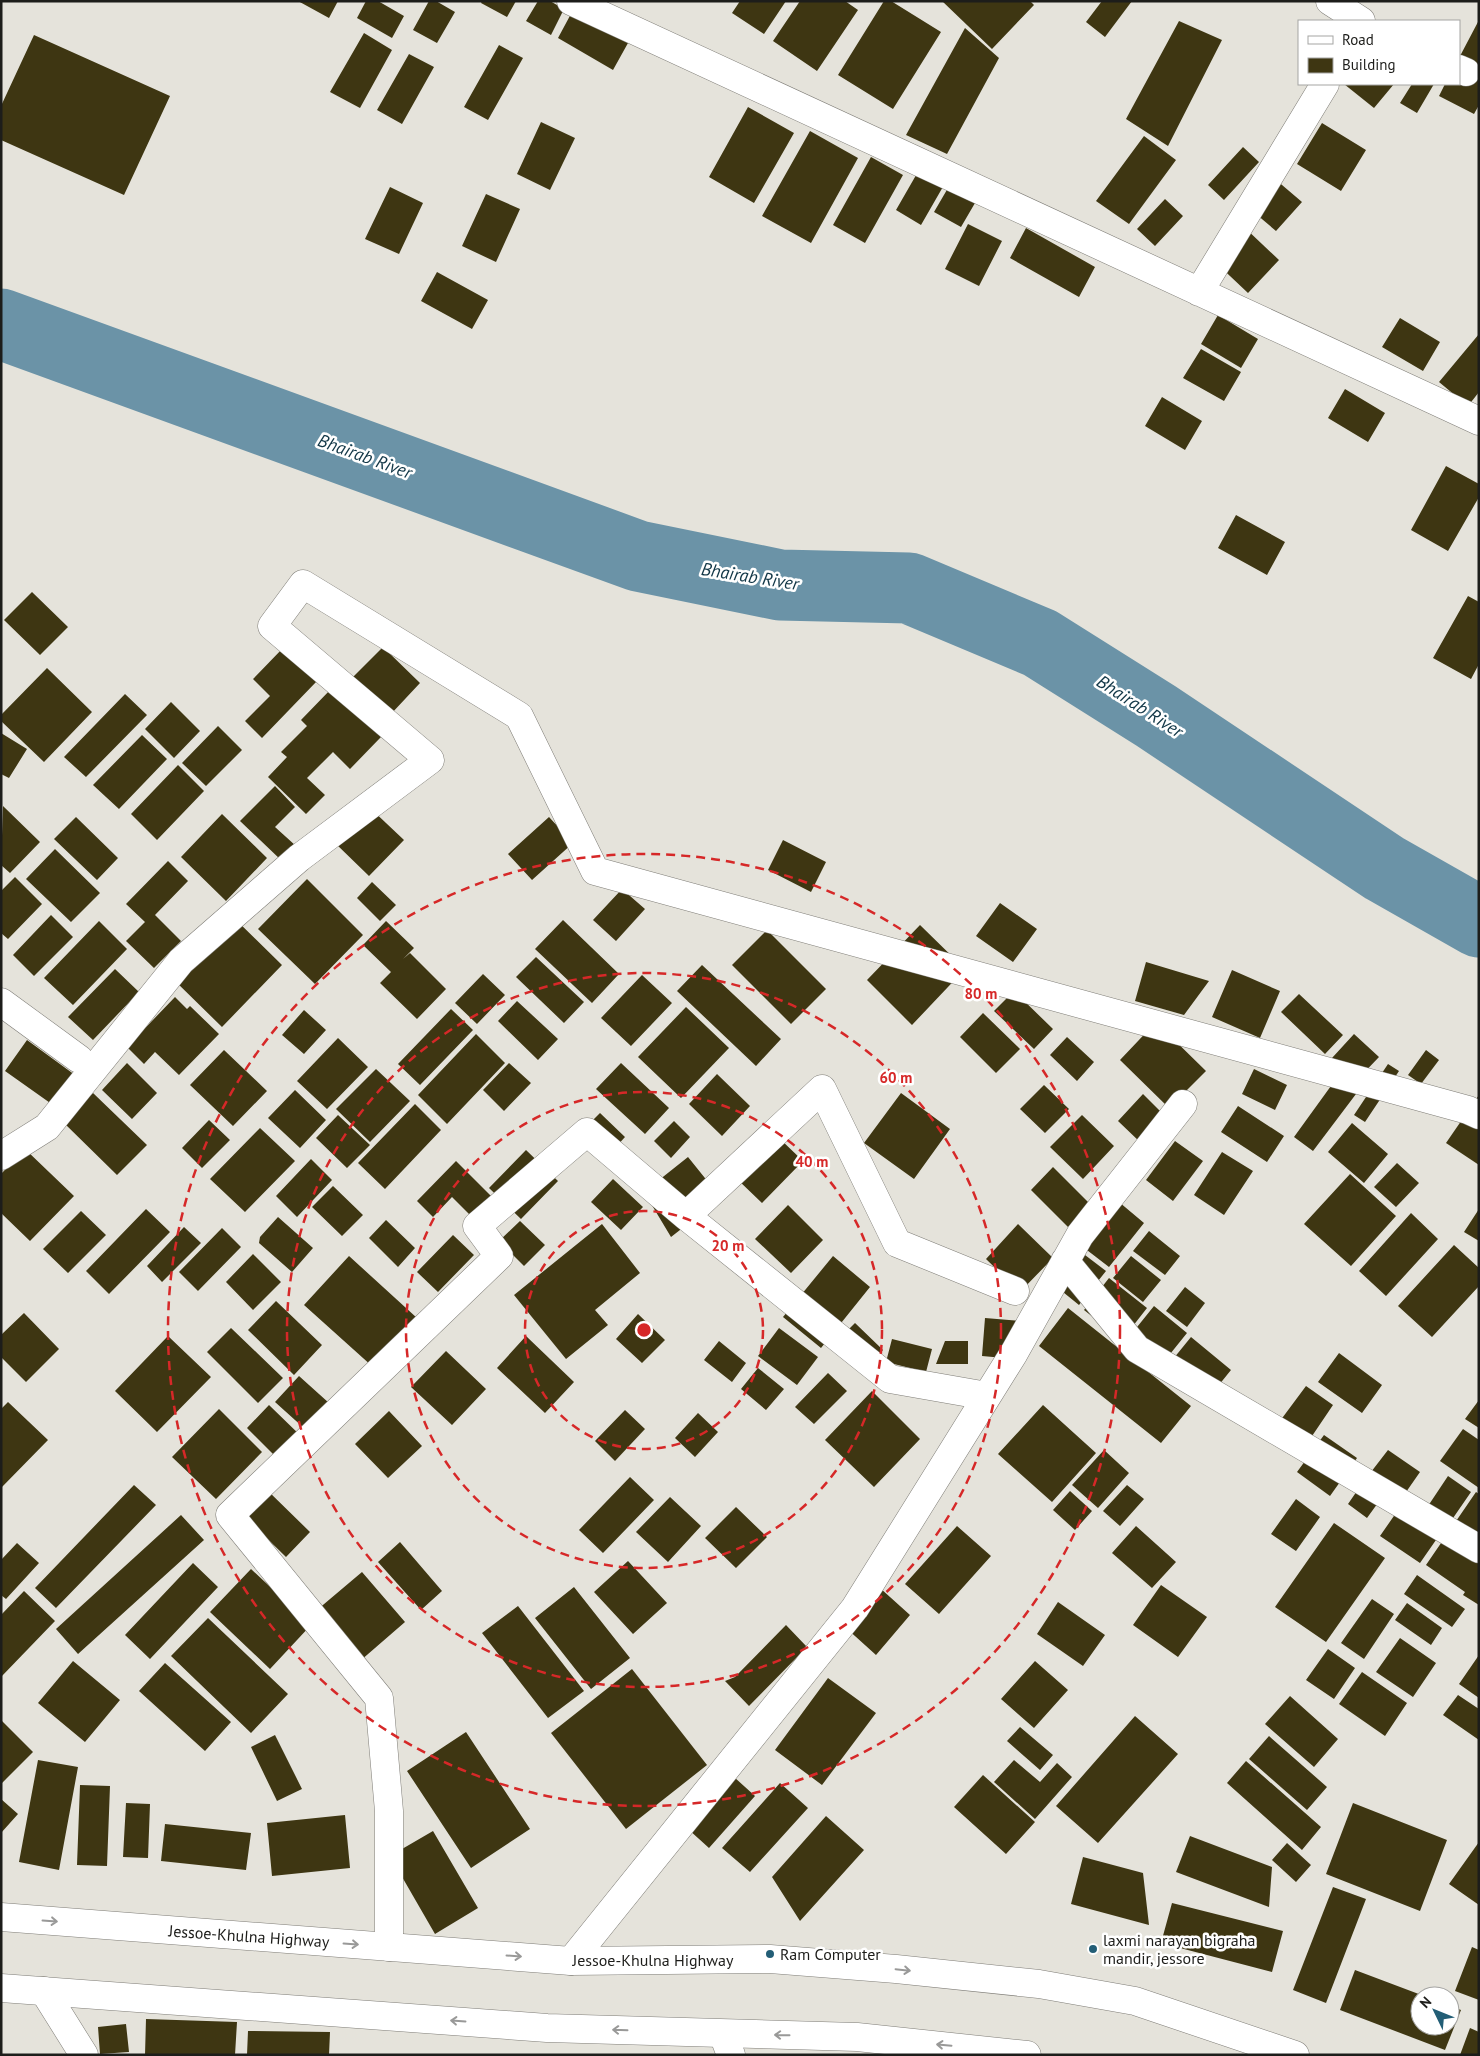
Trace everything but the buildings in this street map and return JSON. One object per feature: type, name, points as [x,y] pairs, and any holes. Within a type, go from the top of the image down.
[{"type":"main road","points":[[570,1],[1479,421]]},
{"type":"main road","points":[[1330,1],[1359,20]]},
{"type":"main road","points":[[1200,292],[1324,85]]},
{"type":"main road","points":[[1,1156],[48,1127],[181,961],[299,858],[430,760],[272,626],[303,584],[518,716],[595,871],[1468,1110],[1479,1115]]},
{"type":"main road","points":[[1,1002],[79,1059]]},
{"type":"main road","points":[[686,1216],[822,1089],[897,1243],[1015,1292]]},
{"type":"main road","points":[[571,1961],[855,1608],[987,1396],[1080,1235],[1182,1104]]},
{"type":"main road","points":[[389,1947],[389,1811],[379,1698],[230,1515],[498,1256],[477,1226],[587,1132],[686,1216],[890,1379],[987,1396]]},
{"type":"main road","points":[[1065,1261],[1137,1349],[1479,1549]]},
{"type":"main road","name":"Jessoe-Khulna Highway","points":[[1,1917],[571,1961],[770,1959],[896,1969],[1039,1984],[1135,2002],[1294,2055]]},
{"type":"main road","points":[[1,1988],[547,2028],[727,2044],[857,2037],[1027,2055]]},
{"type":"main road","points":[[44,1991],[84,2055]]},
{"type":"waterway","name":"Bhairab River","points":[[1,324],[638,556],[780,585],[909,588],[1040,643],[1156,716],[1384,868],[1479,922]]},
{"type":"place","name":"laxmi narayan bigraha mandir, jessore","points":[[1093,1949]]},
{"type":"place","name":"Ram Computer","points":[[770,1954]]}]
